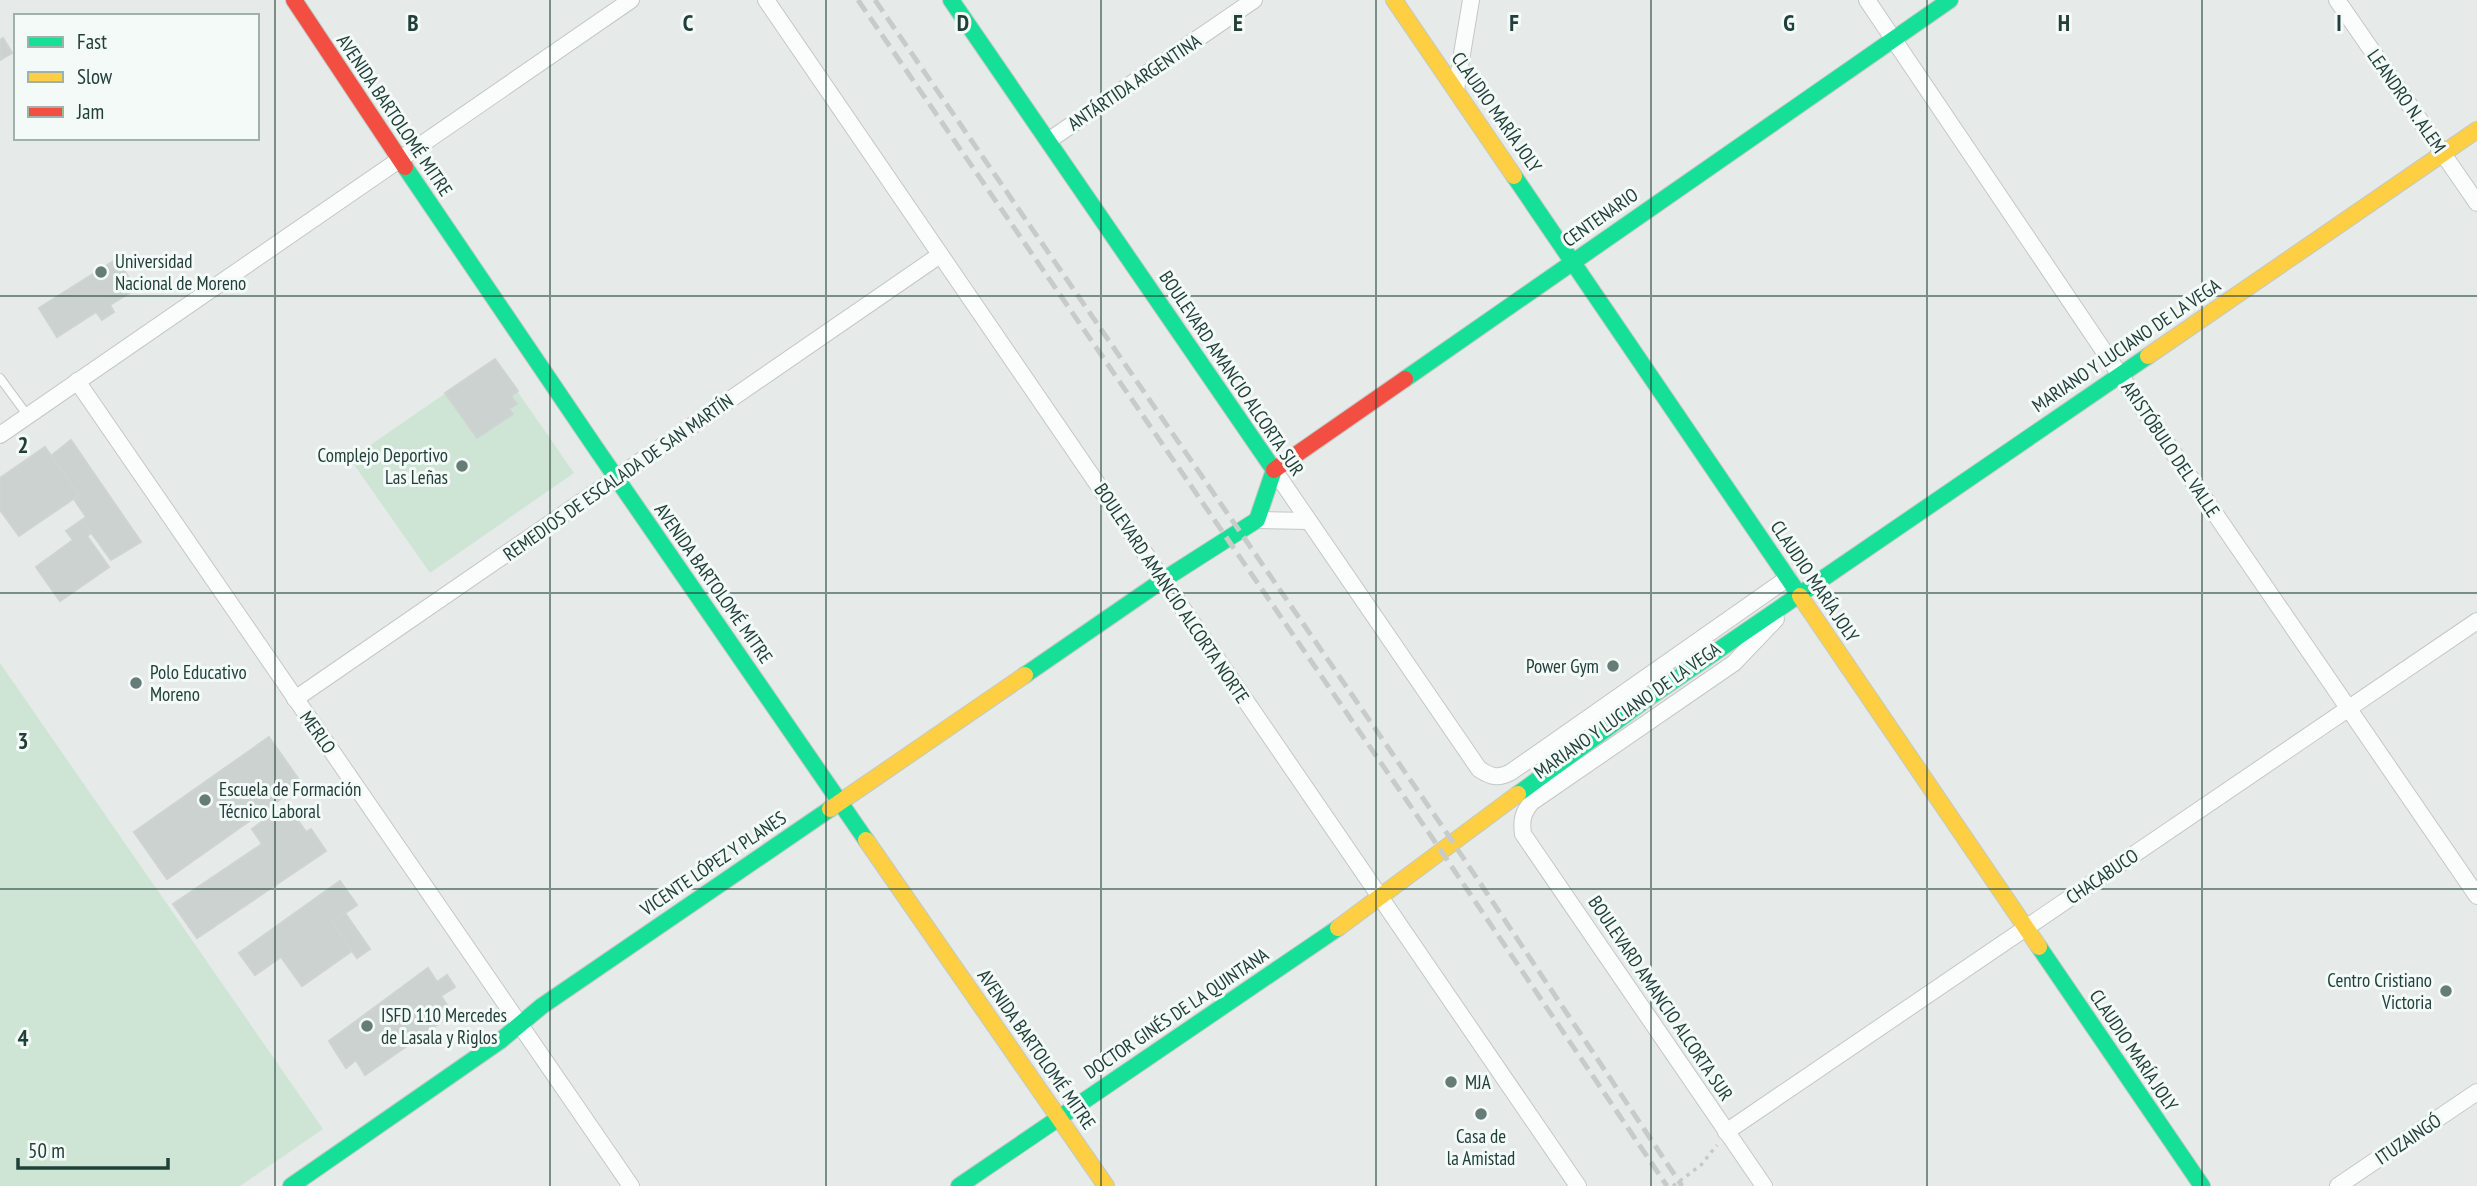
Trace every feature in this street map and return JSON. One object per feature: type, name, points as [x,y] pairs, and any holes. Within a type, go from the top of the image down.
[{"type":"street","name":"AVENIDA BARTOLOMÉ MITRE","points":[[294,0],[399,160],[616,479],[1106,1186]]},
{"type":"street","points":[[0,435],[631,0]]},
{"type":"street","name":"BOULEVARD AMANCIO ALCORTA NORTE","points":[[766,0],[1578,1186]]},
{"type":"street","name":"BOULEVARD AMANCIO ALCORTA SUR","points":[[951,0],[1479,769]]},
{"type":"street","name":"ANTÁRTIDA ARGENTINA","points":[[1048,141],[1254,0]]},
{"type":"street","name":"CLAUDIO MARÍA JOLY","points":[[1394,0],[2202,1186]]},
{"type":"street","points":[[1456,90],[1471,0]]},
{"type":"street","name":"ARISTÓBULO DEL VALLE","points":[[1867,0],[2477,896]]},
{"type":"street","name":"CENTENARIO","points":[[1274,470],[1950,0]]},
{"type":"street","name":"LEANDRO N. ALEM","points":[[2337,0],[2477,203]]},
{"type":"street","name":"MARIANO Y LUCIANO DE LA VEGA","points":[[1380,897],[1644,701],[2477,130]]},
{"type":"street","name":"REMEDIOS DE ESCALADA DE SAN MARTÍN","points":[[295,699],[940,255]]},
{"type":"street","name":"MERLO","points":[[78,381],[631,1186]]},
{"type":"street","points":[[1274,470],[1257,520],[1308,521]]},
{"type":"street","name":"VICENTE LÓPEZ Y PLANES","points":[[291,1186],[500,1041],[542,1006],[1163,580],[1257,520]]},
{"type":"street","name":"MARIANO Y LUCIANO DE LA VEGA","points":[[1479,769],[1489,776],[1502,777],[1511,772],[1788,578]]},
{"type":"street","name":"MARIANO Y LUCIANO DE LA VEGA","points":[[1523,834],[1524,811],[1532,802],[1734,663],[1799,595]]},
{"type":"street","name":"CHACABUCO","points":[[1726,1132],[2477,621]]},
{"type":"street","name":"BOULEVARD AMANCIO ALCORTA SUR","points":[[1523,834],[1764,1186]]},
{"type":"street","name":"DOCTOR GINÉS DE LA QUINTANA","points":[[960,1186],[1380,897]]},
{"type":"street","name":"ITUZAINGÓ","points":[[2338,1186],[2477,1092]]},
{"type":"lane","points":[[0,377],[28,416]]},
{"type":"path","points":[[1673,1186],[1701,1165],[1726,1132]]},
{"type":"green space","name":"Complejo Deportivo Las Leñas","points":[[495,359],[574,473],[430,573],[350,459]]},
{"type":"green space","points":[[0,663],[323,1129],[240,1186],[0,1186]]},
{"type":"building","points":[[3,38],[12,53],[0,60],[0,40]]},
{"type":"building","points":[[117,259],[136,289],[110,305],[114,312],[102,320],[96,312],[57,337],[39,308]]},
{"type":"building","points":[[495,359],[518,391],[511,396],[517,404],[509,409],[513,414],[477,438],[445,393]]},
{"type":"building","points":[[71,440],[141,542],[111,560],[82,520],[86,517],[74,499],[79,495],[51,456]]},
{"type":"building","points":[[45,447],[79,495],[19,536],[0,510],[0,478]]},
{"type":"building","points":[[82,520],[91,533],[87,536],[109,567],[60,601],[36,567],[73,540],[66,531]]},
{"type":"building","points":[[269,737],[302,784],[167,879],[134,832]]},
{"type":"building","points":[[287,804],[306,832],[311,829],[326,851],[197,938],[173,904],[262,844],[252,829]]},
{"type":"building","points":[[340,881],[357,905],[332,922],[352,951],[302,986],[281,957],[255,975],[239,953]]},
{"type":"building","points":[[345,913],[370,949],[357,958],[332,922]]},
{"type":"building","points":[[428,968],[437,982],[447,975],[455,987],[441,996],[453,1014],[365,1075],[356,1060],[346,1068],[329,1041]]},
{"type":"railway","points":[[858,0],[1431,836],[1667,1186]]},
{"type":"railway","points":[[875,0],[1442,826],[1682,1186]]},
{"type":"traffic: fast","points":[[951,0],[1274,470]]},
{"type":"traffic: fast","points":[[1405,379],[1950,0]]},
{"type":"traffic: fast","points":[[405,167],[866,840]]},
{"type":"traffic: fast","points":[[1514,176],[1800,596]]},
{"type":"traffic: fast","points":[[1518,794],[1644,701],[2148,356]]},
{"type":"traffic: fast","points":[[1025,675],[1163,580],[1257,520],[1274,470]]},
{"type":"traffic: fast","points":[[291,1186],[500,1041],[542,1006],[830,809]]},
{"type":"traffic: fast","points":[[959,1186],[1338,928]]},
{"type":"traffic: fast","points":[[2039,947],[2202,1186]]},
{"type":"traffic: slow","points":[[1394,0],[1514,176]]},
{"type":"traffic: slow","points":[[2148,356],[2477,130]]},
{"type":"traffic: slow","points":[[1800,596],[2039,947]]},
{"type":"traffic: slow","points":[[830,809],[1025,675]]},
{"type":"traffic: slow","points":[[1338,928],[1518,794]]},
{"type":"traffic: slow","points":[[866,840],[1106,1186]]},
{"type":"traffic: jam","points":[[294,0],[405,167]]},
{"type":"traffic: jam","points":[[1274,470],[1405,379]]},
{"type":"place","name":"Universidad Nacional de Moreno","points":[[101,272]]},
{"type":"place","name":"Complejo Deportivo Las Leñas","points":[[462,466]]},
{"type":"place","name":"Power Gym","points":[[1613,666]]},
{"type":"place","name":"Polo Educativo Moreno","points":[[136,683]]},
{"type":"place","name":"Escuela de Formación Técnico Laboral","points":[[205,800]]},
{"type":"place","name":"Centro Cristiano Victoria","points":[[2446,991]]},
{"type":"place","name":"ISFD 110 Mercedes de Lasala y Riglos","points":[[367,1026]]},
{"type":"place","name":"MJA","points":[[1451,1082]]},
{"type":"place","name":"Casa de la Amistad","points":[[1481,1114]]}]
